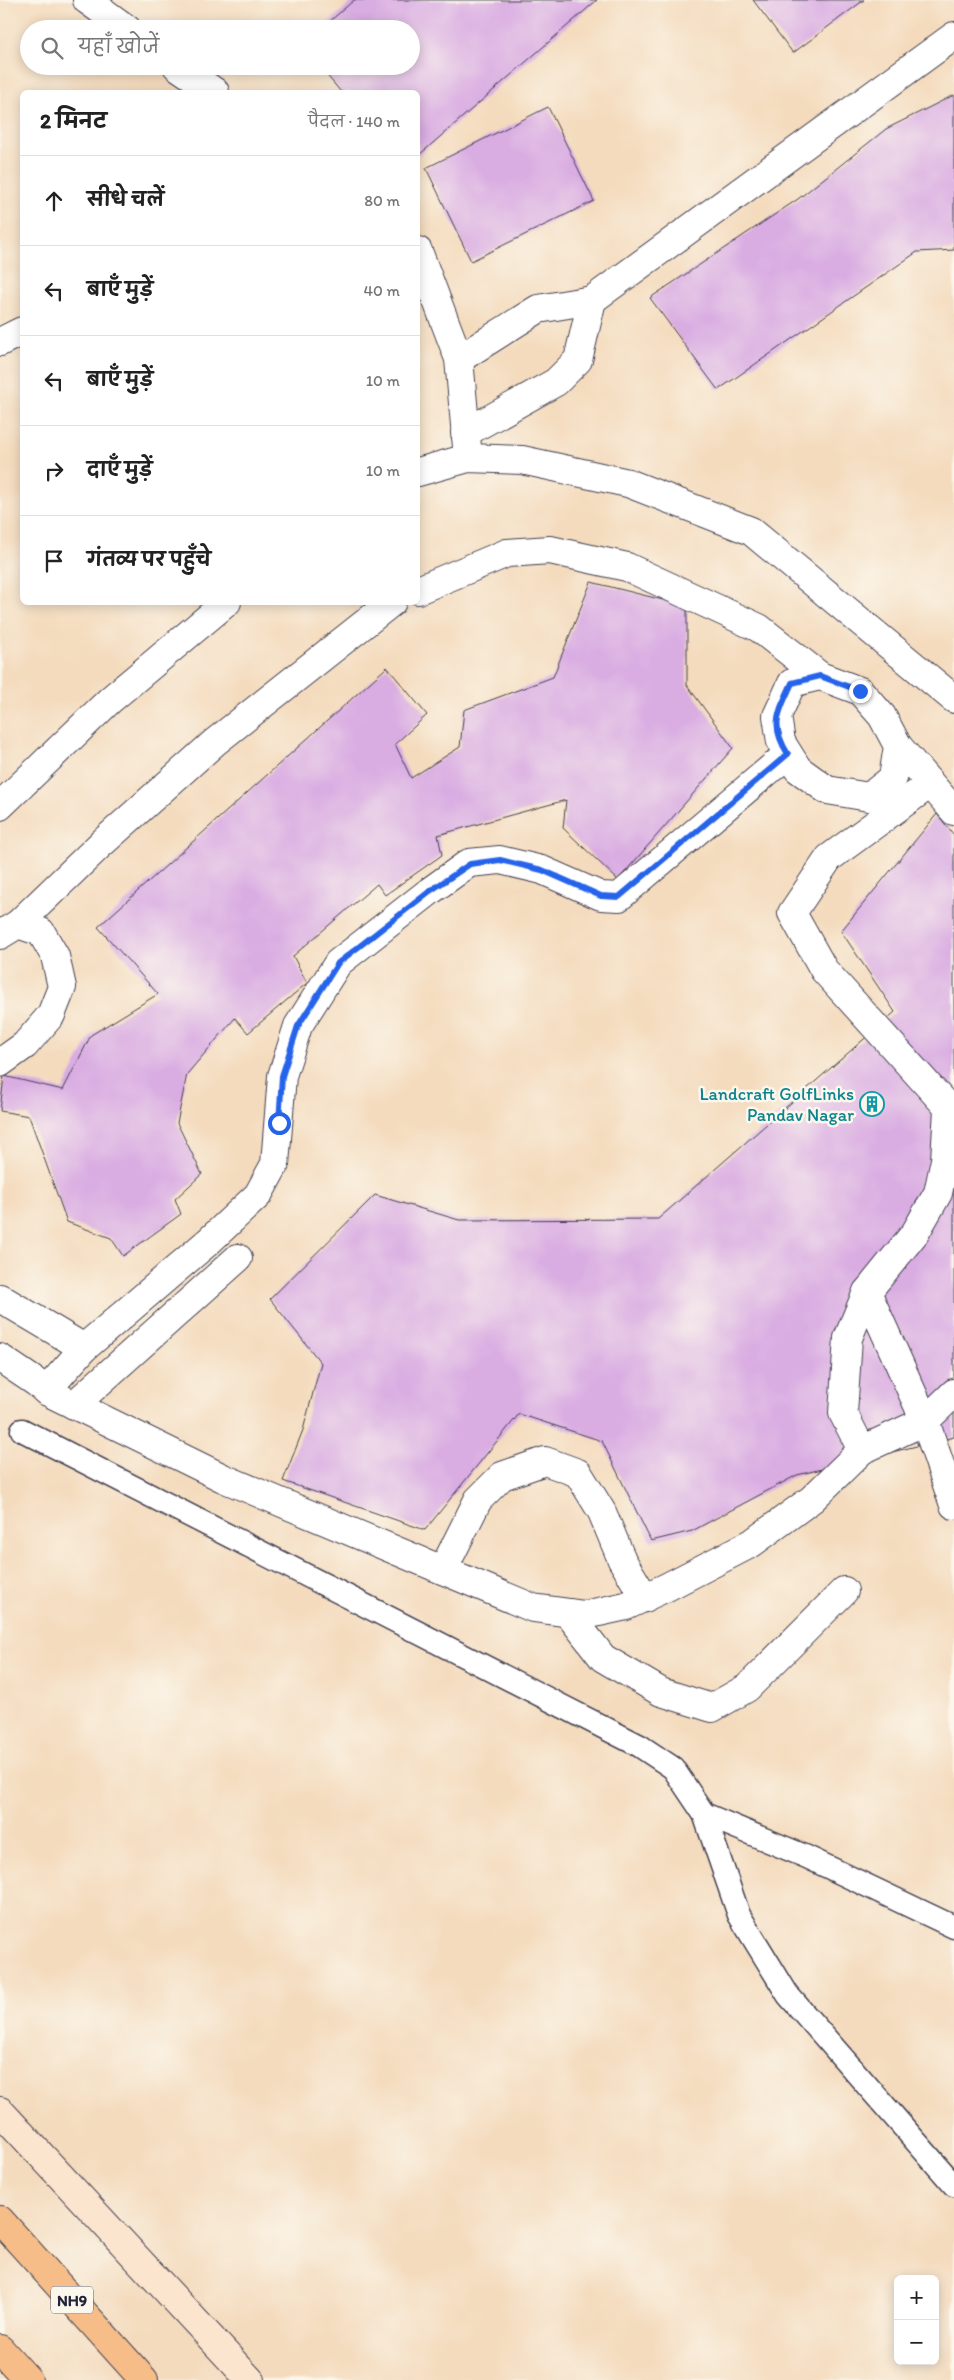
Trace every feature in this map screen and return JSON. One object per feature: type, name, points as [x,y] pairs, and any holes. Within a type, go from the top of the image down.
[{"type":"highway","name":"NH9","points":[[0,2220],[144,2380]]},
{"type":"highway","points":[[0,2349],[28,2380]]},
{"type":"street","points":[[87,0],[115,20]]},
{"type":"street","points":[[459,359],[538,309],[592,300],[954,36]]},
{"type":"street","points":[[190,75],[213,90]]},
{"type":"street","points":[[420,257],[459,359],[467,446]]},
{"type":"street","points":[[420,471],[467,446],[556,382],[578,360],[592,300]]},
{"type":"street","points":[[0,342],[20,332]]},
{"type":"street","points":[[467,446],[628,483],[751,531],[954,699]]},
{"type":"street","points":[[420,589],[507,553],[550,550],[627,566],[759,628],[820,676],[860,691],[882,716],[898,746],[954,811]]},
{"type":"street","points":[[0,806],[110,700],[224,605]]},
{"type":"street","points":[[9,930],[102,843],[215,742],[388,605]]},
{"type":"street","points":[[820,676],[792,683],[777,716],[781,742],[798,769],[827,790],[869,797],[893,778],[898,746]]},
{"type":"street","points":[[46,1391],[84,1348],[208,1241],[258,1195],[275,1164],[282,1076],[298,1026],[338,963],[430,891],[470,864],[500,860],[542,870],[601,896],[619,897],[788,754]]},
{"type":"street","points":[[862,1450],[843,1413],[848,1338],[867,1292],[915,1233],[938,1193],[945,1160],[951,1111],[824,970],[792,913],[829,858],[930,784]]},
{"type":"street","points":[[0,1063],[25,1045],[51,1015],[62,987],[55,956],[40,932],[9,930]]},
{"type":"street","points":[[74,1405],[238,1258]]},
{"type":"street","points":[[867,1292],[925,1421],[954,1505]]},
{"type":"street","points":[[0,1298],[84,1348]]},
{"type":"street","points":[[0,1358],[46,1391],[223,1478],[534,1608],[585,1616],[626,1606],[752,1543],[812,1499],[862,1450],[925,1421],[954,1393]]},
{"type":"street","points":[[443,1570],[478,1500],[502,1476],[545,1460],[578,1473],[602,1512],[622,1560],[644,1598]]},
{"type":"street","points":[[568,1613],[603,1658],[661,1692],[712,1708],[747,1688],[844,1591]]},
{"type":"street","points":[[0,2111],[250,2380]]},
{"type":"lane","points":[[22,1430],[640,1746],[673,1768],[704,1814],[739,1915],[788,1995],[954,2185]]},
{"type":"lane","points":[[704,1814],[807,1857],[954,1927]]},
{"type":"building","points":[[354,0],[597,0],[420,154],[420,90],[339,90],[327,75],[420,75],[420,20],[331,20]]},
{"type":"building","points":[[753,0],[864,0],[793,53]]},
{"type":"building","points":[[954,95],[954,250],[917,252],[718,390],[650,298],[798,199],[886,129]]},
{"type":"building","points":[[548,107],[594,201],[471,261],[426,168]]},
{"type":"building","points":[[591,582],[687,606],[687,685],[733,748],[618,880],[563,828],[566,800],[438,835],[442,855],[385,895],[377,884],[293,956],[307,983],[248,1033],[235,1018],[187,1074],[177,1123],[202,1174],[175,1199],[181,1214],[123,1256],[111,1238],[67,1222],[29,1116],[0,1111],[4,1076],[63,1090],[91,1035],[158,994],[98,927],[387,667],[427,715],[395,744],[411,778],[460,747],[464,710],[553,677]]},
{"type":"building","name":"Landcraft GolfLinks Pandav Nagar","points":[[937,814],[954,835],[954,1437],[797,1475],[692,1531],[651,1541],[602,1441],[519,1414],[425,1530],[283,1481],[303,1430],[321,1363],[270,1299],[375,1195],[459,1220],[658,1219],[895,1012],[841,931]]},
{"type":"place","name":"Landcraft GolfLinks Pandav Nagar","points":[[872,1104]]},
{"type":"route","points":[[279,1123],[282,1076],[298,1026],[338,963],[430,891],[470,864],[500,860],[542,870],[601,896],[619,897],[788,754],[781,742],[777,716],[792,683],[820,676],[860,691]]}]
